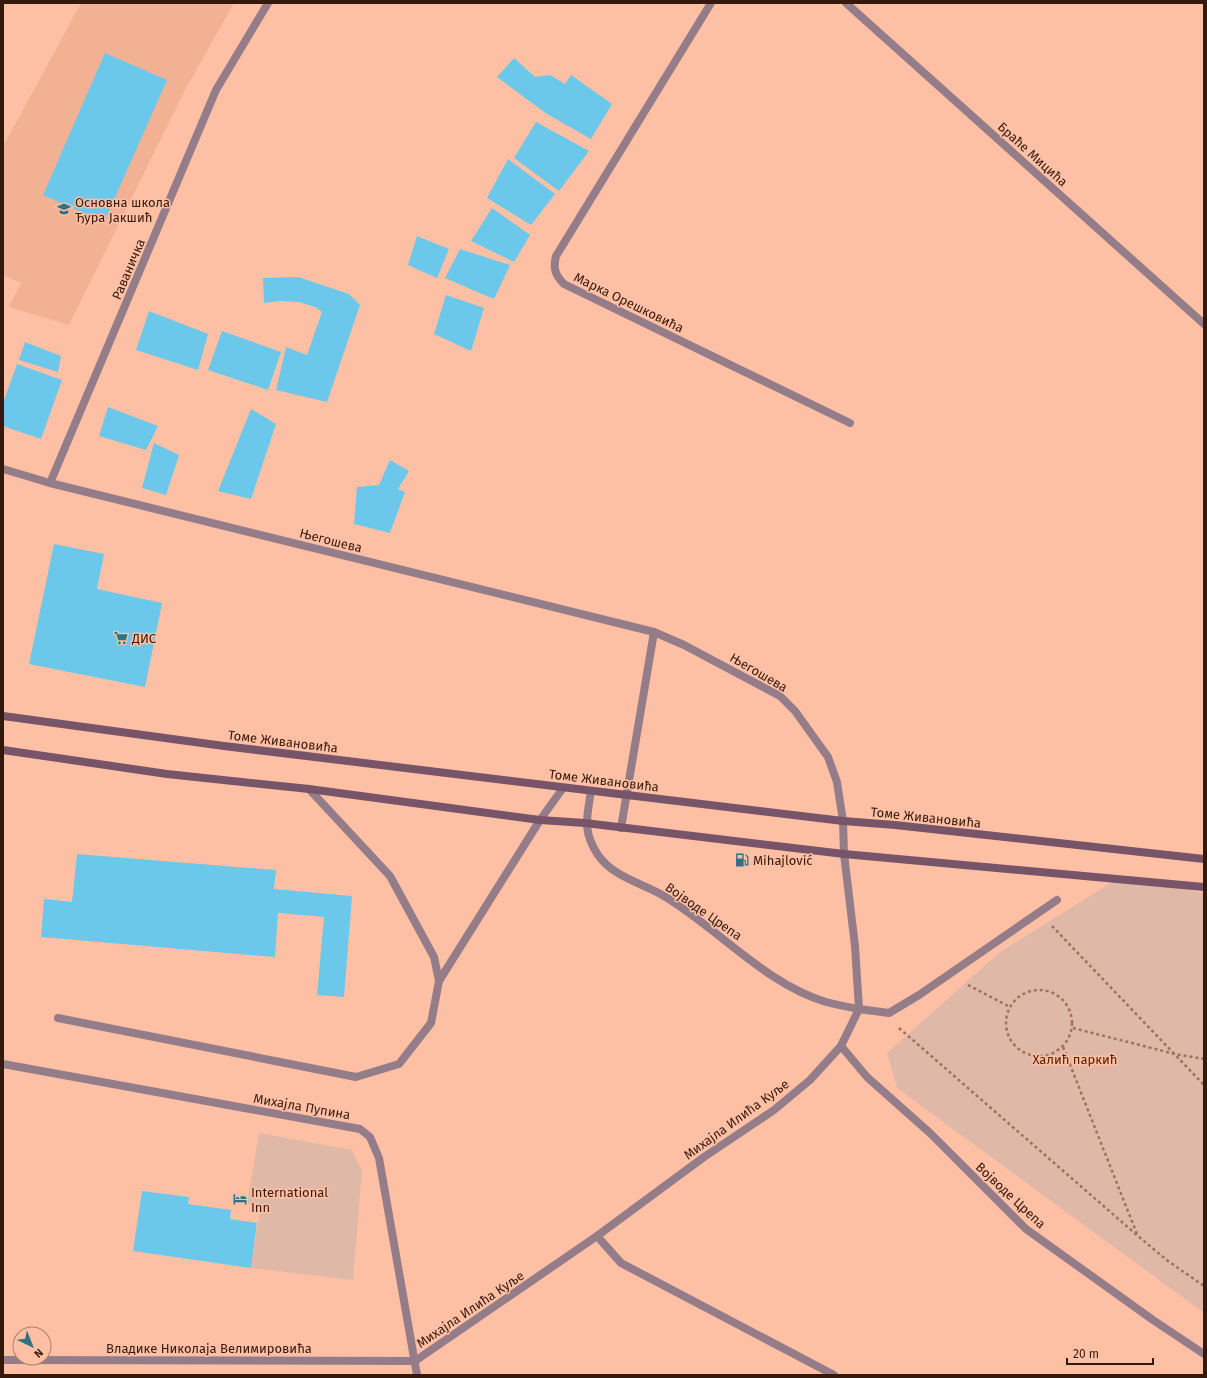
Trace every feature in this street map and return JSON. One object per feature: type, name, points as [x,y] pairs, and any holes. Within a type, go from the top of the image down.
[{"type":"main road","name":"Томе Живановића","points":[[3,716],[224,746],[564,788],[843,821],[895,825],[1204,859]]},
{"type":"main road","points":[[3,750],[166,774],[309,789],[540,820],[585,823],[844,854],[1204,887]]},
{"type":"street","name":"Раваничка","points":[[50,483],[216,90],[268,3]]},
{"type":"street","name":"Марка Орешковића","points":[[712,3],[556,256],[554,265],[557,277],[564,284],[850,422]]},
{"type":"street","name":"Браће Мицића","points":[[846,3],[1204,324]]},
{"type":"street","name":"Његошева","points":[[3,469],[50,483],[654,632],[684,645],[780,696],[795,711],[828,757],[838,782],[843,821],[844,854]]},
{"type":"street","points":[[621,828],[654,632]]},
{"type":"street","points":[[58,1018],[356,1077],[399,1064],[431,1023],[439,981],[540,820],[564,788]]},
{"type":"street","points":[[309,789],[390,876],[434,957],[439,981]]},
{"type":"street","name":"Војводе Црепа","points":[[591,791],[585,823],[592,845],[610,868],[664,896],[700,921],[770,974],[826,1002],[859,1009],[889,1013]]},
{"type":"street","points":[[844,854],[859,1009]]},
{"type":"street","points":[[889,1013],[948,975],[1057,900]]},
{"type":"street","name":"Михајла Илића Куље","points":[[415,1360],[597,1236],[704,1157],[774,1110],[810,1080],[841,1046],[859,1009]]},
{"type":"street","name":"Војводе Црепа","points":[[841,1046],[867,1077],[930,1133],[1026,1229],[1153,1320],[1204,1354]]},
{"type":"street","name":"Михајла Пупина","points":[[3,1064],[360,1129],[370,1137],[379,1158],[417,1375]]},
{"type":"street","points":[[597,1236],[620,1263],[834,1375]]},
{"type":"street","name":"Владике Николаја Велимировића","points":[[3,1360],[415,1360]]},
{"type":"path","points":[[1038,912],[1204,1085]]},
{"type":"path","points":[[948,975],[1010,1007]]},
{"type":"path","points":[[1035,990],[1045,990],[1055,993],[1063,999],[1069,1008],[1073,1018],[1073,1028],[1063,1047],[1054,1053],[1044,1057],[1024,1053],[1015,1047],[1009,1038],[1006,1028],[1006,1017],[1010,1007],[1016,999],[1035,990]]},
{"type":"path","points":[[889,1013],[900,1030],[1168,1262],[1204,1286]]},
{"type":"path","points":[[1073,1028],[1175,1054],[1204,1059]]},
{"type":"path","points":[[1063,1047],[1138,1236]]},
{"type":"shaded area","name":"Основна школа Ђура Јакшић","points":[[81,3],[234,3],[185,90],[69,325],[9,307],[21,283],[3,275],[3,143],[5,143]]},
{"type":"green space","name":"Халић паркић","points":[[1120,877],[1204,893],[1204,1313],[897,1088],[887,1053],[1000,952]]},
{"type":"green space","points":[[259,1133],[352,1150],[362,1170],[353,1280],[251,1268],[261,1206],[247,1204]]},
{"type":"building","points":[[105,53],[167,80],[104,222],[43,195]]},
{"type":"building","points":[[514,58],[535,77],[550,75],[565,84],[571,75],[612,104],[591,139],[547,114],[497,77]]},
{"type":"building","points":[[536,122],[589,151],[559,191],[514,158]]},
{"type":"building","points":[[508,159],[555,194],[531,225],[487,198]]},
{"type":"building","points":[[492,208],[530,235],[514,262],[471,241]]},
{"type":"building","points":[[417,236],[449,249],[437,278],[408,265]]},
{"type":"building","points":[[460,249],[510,265],[494,299],[445,278]]},
{"type":"building","points":[[298,277],[349,294],[360,305],[327,402],[276,390],[286,347],[307,355],[322,312],[315,307],[299,302],[280,301],[264,303],[263,278]]},
{"type":"building","points":[[446,295],[484,308],[471,351],[434,334]]},
{"type":"building","points":[[149,311],[208,334],[198,370],[136,350]]},
{"type":"building","points":[[222,331],[281,352],[268,390],[208,370]]},
{"type":"building","points":[[25,342],[61,356],[58,372],[19,360]]},
{"type":"building","points":[[17,364],[62,380],[41,439],[3,426],[3,403]]},
{"type":"building","points":[[108,407],[158,426],[146,450],[99,436]]},
{"type":"building","points":[[251,409],[276,424],[251,499],[218,491]]},
{"type":"building","points":[[154,443],[179,455],[166,495],[142,488]]},
{"type":"building","points":[[390,460],[409,471],[398,489],[405,492],[390,533],[354,524],[357,487],[379,485]]},
{"type":"building","points":[[54,544],[104,554],[97,589],[162,603],[145,687],[29,664]]},
{"type":"building","points":[[77,854],[276,870],[274,889],[352,896],[344,997],[317,995],[324,917],[278,913],[275,957],[41,937],[44,899],[72,902]]},
{"type":"building","points":[[142,1191],[189,1197],[188,1204],[231,1210],[230,1219],[257,1223],[251,1268],[133,1251]]},
{"type":"place","name":"Основна школа Ђура Јакшић","points":[[64,209]]},
{"type":"place","name":"ДИС","points":[[121,638]]},
{"type":"place","name":"Mihajlović","points":[[742,860]]},
{"type":"place","name":"International Inn","points":[[240,1199]]}]
